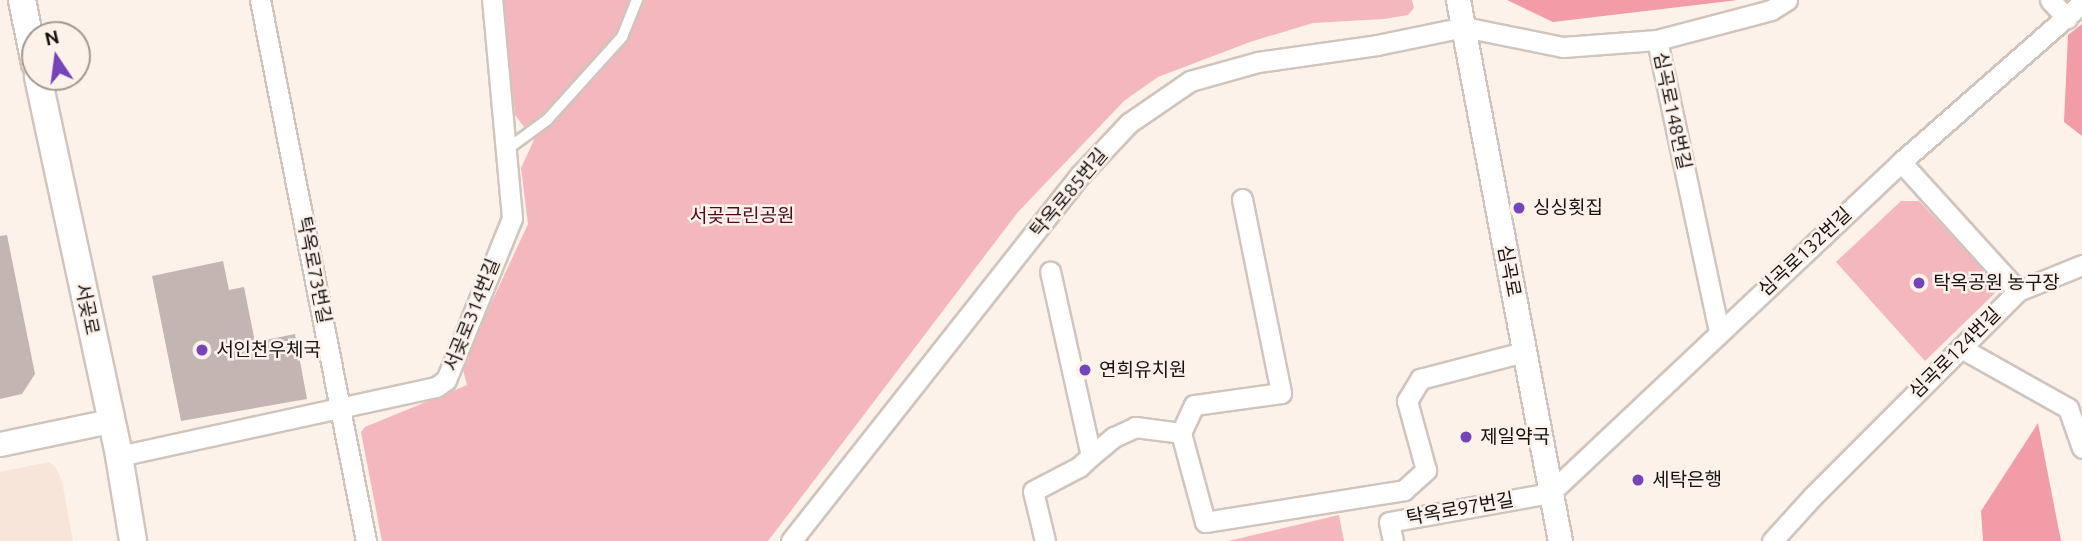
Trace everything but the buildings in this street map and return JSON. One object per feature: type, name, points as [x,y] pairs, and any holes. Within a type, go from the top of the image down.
[{"type":"main road","points":[[22,0],[26,21]]},
{"type":"main road","name":"서곶로","points":[[41,91],[118,456],[133,541]]},
{"type":"street","name":"탁옥로73번길","points":[[260,0],[366,541]]},
{"type":"street","name":"서곶로314번길","points":[[118,456],[342,409],[436,387],[446,380],[512,218],[492,0]]},
{"type":"street","name":"심곡로","points":[[1458,0],[1560,541]]},
{"type":"street","points":[[1657,40],[1771,10],[1787,0]]},
{"type":"street","points":[[2049,0],[2067,18]]},
{"type":"street","name":"심곡로132번길","points":[[1550,493],[1901,162],[2082,3]]},
{"type":"street","name":"심곡로148번길","points":[[1464,27],[1563,47],[1657,40],[1719,331]]},
{"type":"street","name":"탁옥로85번길","points":[[791,541],[1081,174],[1129,123],[1190,81],[1258,62],[1377,45],[1464,27]]},
{"type":"street","points":[[1901,162],[2018,290],[2082,265]]},
{"type":"street","points":[[1242,199],[1281,393],[1194,405],[1181,433],[1205,522],[1404,490],[1426,470],[1407,401],[1420,379],[1524,352]]},
{"type":"street","points":[[1050,271],[1091,456]]},
{"type":"street","name":"심곡로124번길","points":[[1772,541],[1812,497],[2018,290]]},
{"type":"street","points":[[1961,348],[2068,408],[2082,448]]},
{"type":"street","points":[[0,444],[110,421]]},
{"type":"street","points":[[1045,541],[1034,491],[1079,467],[1114,437],[1135,427],[1181,433]]},
{"type":"street","name":"탁옥로97번길","points":[[1393,541],[1389,522],[1550,493]]},
{"type":"lane","points":[[506,150],[547,120],[622,37],[637,0]]},
{"type":"shaded area","points":[[1507,0],[1738,0],[1553,22]]},
{"type":"shaded area","points":[[2082,24],[2082,136],[2064,122],[2068,35]]},
{"type":"shaded area","points":[[2038,423],[2061,541],[1983,541],[1981,511]]},
{"type":"shaded area","points":[[49,462],[56,468],[62,481],[73,541],[0,541],[0,472]]},
{"type":"green space","name":"서곶근린공원","points":[[503,0],[1412,0],[1414,8],[1408,15],[1384,19],[1313,23],[1250,42],[1158,77],[1124,101],[1018,212],[768,541],[382,541],[361,432],[365,427],[467,385],[462,366],[528,224],[521,168],[534,140],[515,115]]},
{"type":"green space","points":[[1901,201],[1919,201],[1993,280],[1995,293],[1925,361],[1836,262]]},
{"type":"green space","points":[[1339,515],[1344,541],[1228,541]]},
{"type":"place","name":"싱싱횟집","points":[[1519,208]]},
{"type":"place","name":"탁옥공원 농구장","points":[[1919,283]]},
{"type":"place","name":"서인천우체국","points":[[202,350]]},
{"type":"place","name":"연희유치원","points":[[1085,370]]},
{"type":"place","name":"제일약국","points":[[1466,437]]},
{"type":"place","name":"세탁은행","points":[[1638,480]]}]
